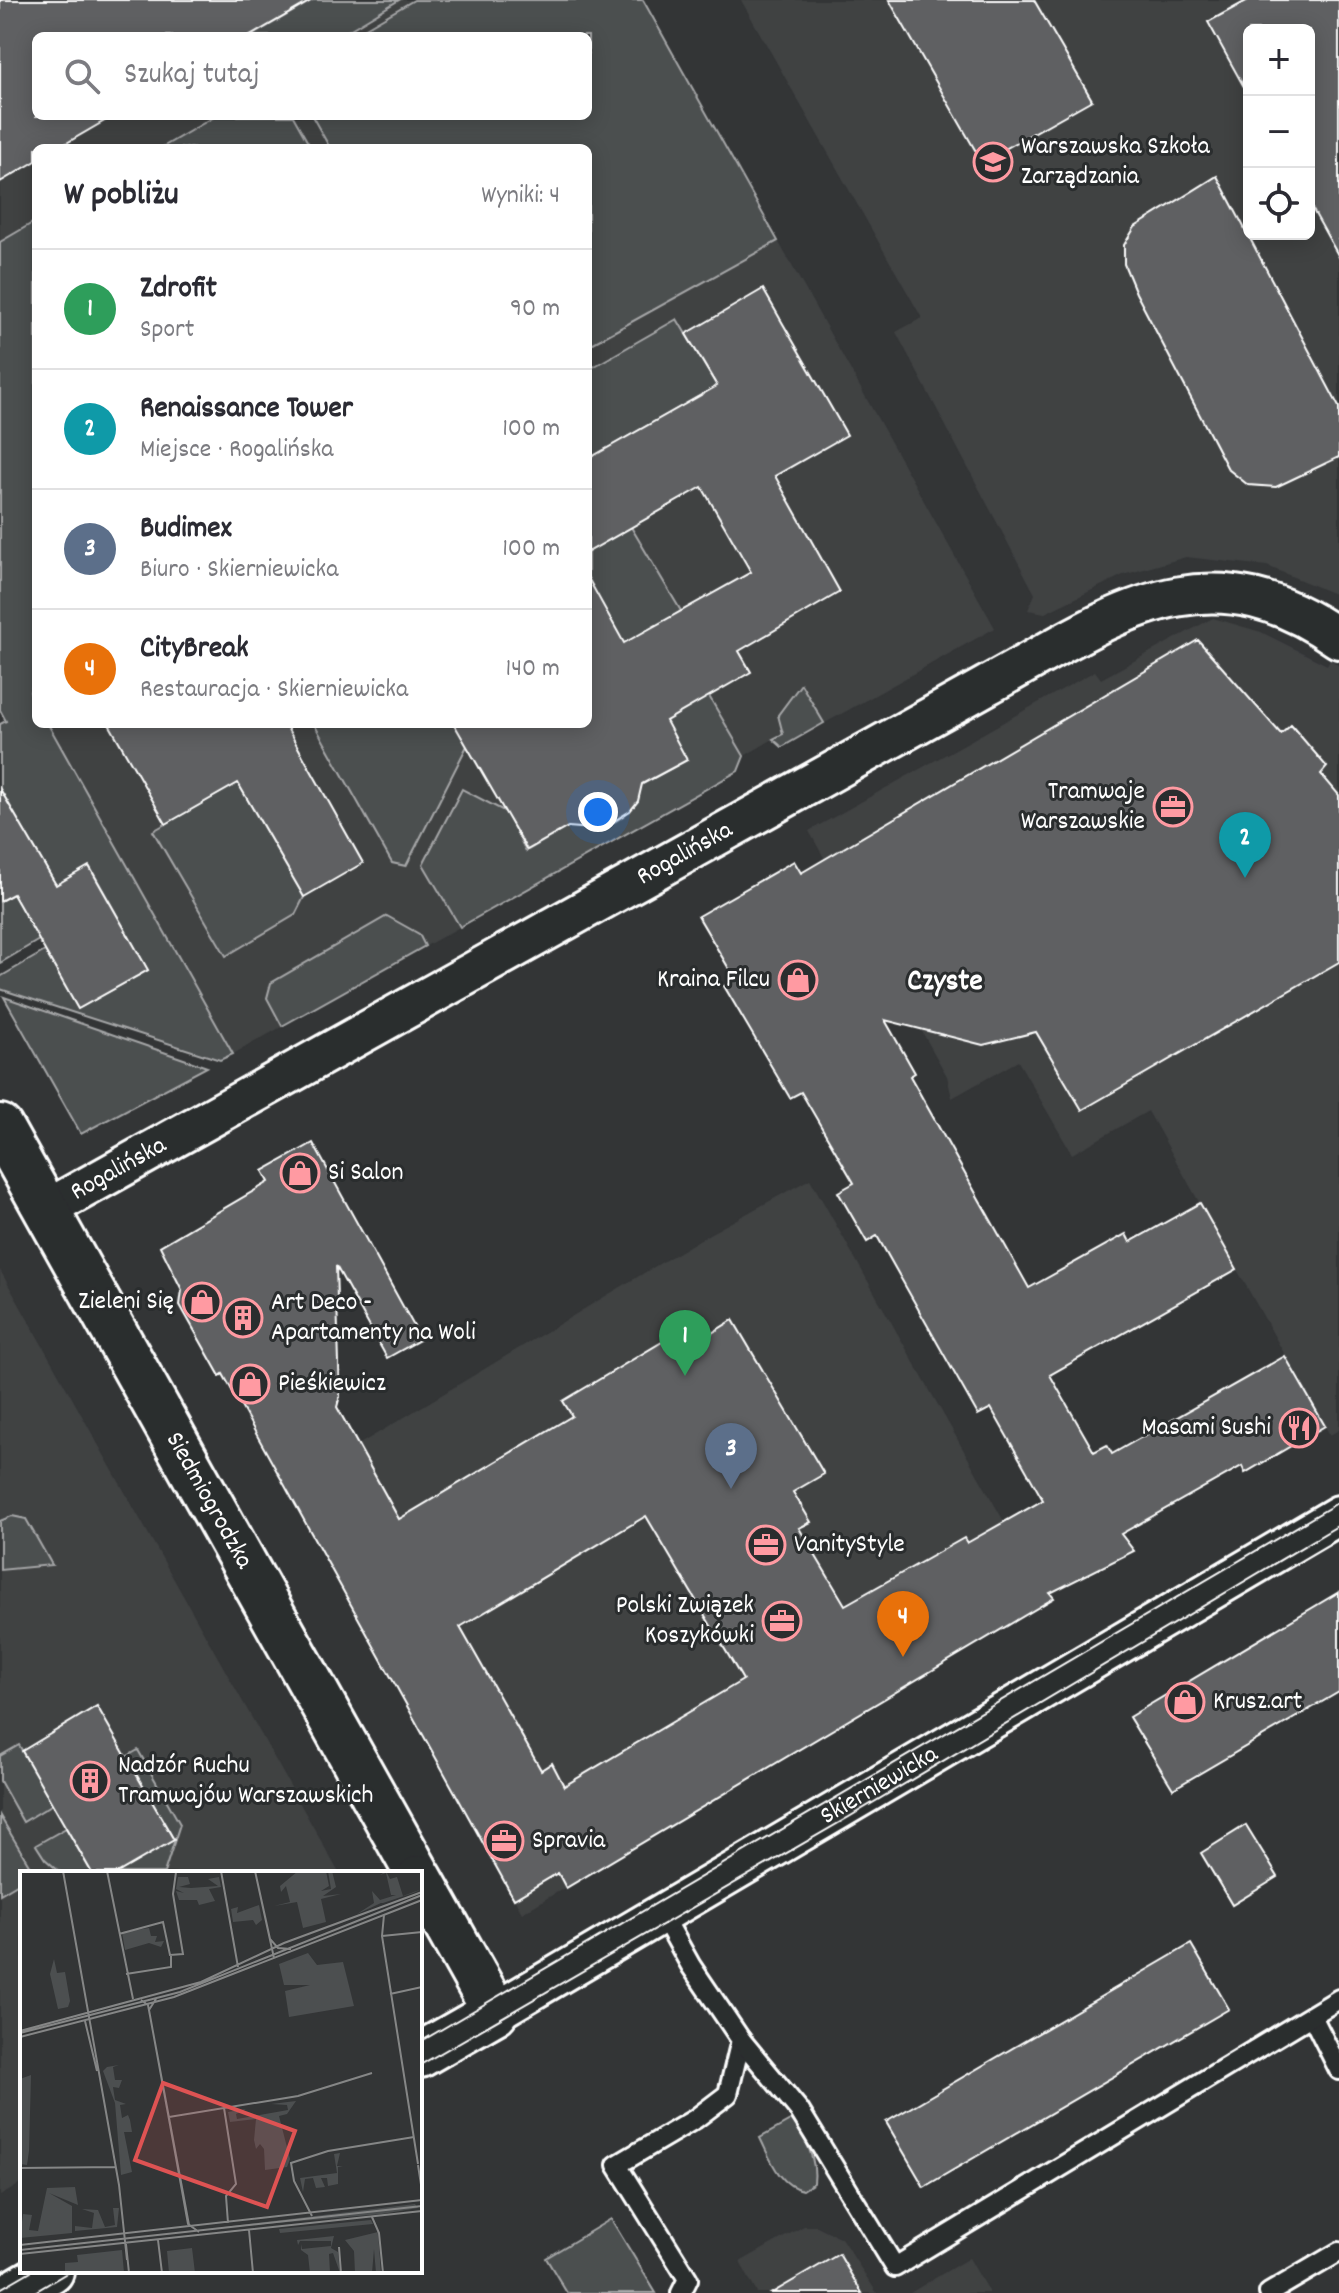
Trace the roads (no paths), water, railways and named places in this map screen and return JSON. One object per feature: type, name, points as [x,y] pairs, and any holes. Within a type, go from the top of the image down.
[{"type":"street","name":"Rogalińska","points":[[47,1209],[986,686],[1135,608],[1193,593],[1234,593],[1275,603],[1339,639]]},
{"type":"street","name":"Siedmiogrodzka","points":[[0,1127],[417,1871]]},
{"type":"street","name":"Skierniewicka","points":[[422,2054],[1339,1515]]},
{"type":"street","name":"Siedmiogrodzka","points":[[422,1880],[495,2012]]},
{"type":"street","points":[[13,2293],[48,2273]]},
{"type":"lane","points":[[661,1912],[691,1966],[741,2040],[799,2110],[895,2267],[1339,1999]]},
{"type":"lane","points":[[1312,2016],[1339,2070]]},
{"type":"lane","points":[[681,2293],[688,2279],[617,2165],[695,2119],[728,2094],[741,2040]]},
{"type":"lane","points":[[1269,2293],[1339,2252]]},
{"type":"tram line","points":[[422,2041],[1339,1502]]},
{"type":"tram line","points":[[422,2064],[849,1817],[1339,1525]]},
{"type":"tram line","points":[[0,2289],[28,2273]]},
{"type":"tram line","points":[[33,2293],[67,2273]]},
{"type":"place","name":"Warszawska Szkoła Zarządzania","points":[[993,162]]},
{"type":"place","name":"Tramwaje Warszawskie","points":[[1173,807]]},
{"type":"place","name":"Renaissance Tower","points":[[1245,878]]},
{"type":"place","name":"Kraina Filcu","points":[[798,980]]},
{"type":"place","name":"Si Salon","points":[[300,1173]]},
{"type":"place","name":"Zieleni Się","points":[[202,1302]]},
{"type":"place","name":"Art Deco - Apartamenty na Woli","points":[[243,1318]]},
{"type":"place","name":"Zdrofit","points":[[685,1376]]},
{"type":"place","name":"Pieśkiewicz","points":[[250,1384]]},
{"type":"place","name":"Masami Sushi","points":[[1299,1428]]},
{"type":"place","name":"Budimex","points":[[731,1489]]},
{"type":"place","name":"VanityStyle","points":[[766,1545]]},
{"type":"place","name":"Polski Związek Koszykówki","points":[[782,1621]]},
{"type":"place","name":"CityBreak","points":[[903,1657]]},
{"type":"place","name":"Krusz.art","points":[[1185,1702]]},
{"type":"place","name":"Nadzór Ruchu Tramwajów Warszawskich","points":[[90,1781]]},
{"type":"place","name":"Spravia","points":[[504,1841]]},
{"type":"district","name":"Czyste","points":[[945,983]]}]
